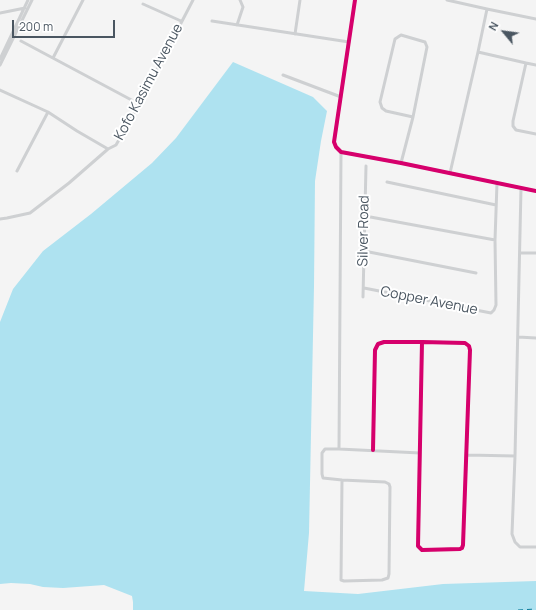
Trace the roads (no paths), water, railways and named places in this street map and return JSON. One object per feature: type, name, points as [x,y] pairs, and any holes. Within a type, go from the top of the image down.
[{"type":"street","points":[[0,64],[26,8],[28,0]]},
{"type":"street","points":[[0,59],[26,8],[32,0]]},
{"type":"street","points":[[53,58],[84,0]]},
{"type":"street","name":"Kofo Kasimu Avenue","points":[[0,219],[30,214],[69,183],[108,148],[116,145],[193,0]]},
{"type":"street","points":[[237,25],[243,7],[240,0]]},
{"type":"street","points":[[295,34],[300,0]]},
{"type":"street","points":[[355,0],[334,142],[336,147],[341,152],[536,191]]},
{"type":"street","points":[[447,0],[536,19]]},
{"type":"street","points":[[143,4],[181,21]]},
{"type":"street","points":[[0,14],[26,8]]},
{"type":"street","points":[[450,173],[487,9]]},
{"type":"street","points":[[212,21],[349,42]]},
{"type":"street","points":[[401,163],[413,117],[428,47],[425,42],[401,35],[395,39],[380,102],[382,108],[386,111],[413,117]]},
{"type":"street","points":[[21,41],[138,104]]},
{"type":"street","points":[[478,52],[536,65]]},
{"type":"street","points":[[526,63],[513,126],[516,130],[536,134]]},
{"type":"street","points":[[283,74],[340,97]]},
{"type":"street","points":[[0,90],[48,112],[77,131],[108,148]]},
{"type":"street","points":[[17,172],[48,112]]},
{"type":"street","points":[[339,449],[341,152]]},
{"type":"street","name":"Silver Road","points":[[363,297],[366,166]]},
{"type":"street","points":[[387,182],[496,205]]},
{"type":"street","points":[[365,216],[495,240],[497,183]]},
{"type":"street","points":[[521,188],[512,534],[515,542],[520,546],[536,547]]},
{"type":"street","name":"Copper Avenue","points":[[364,288],[491,313],[496,305],[495,240]]},
{"type":"street","points":[[364,250],[476,273]]},
{"type":"street","points":[[520,252],[536,254]]},
{"type":"street","points":[[518,337],[536,338]]},
{"type":"street","points":[[373,450],[375,350],[378,344],[384,342],[422,342],[465,343],[469,346],[467,455],[463,545],[460,549],[422,550],[418,546],[422,342]]},
{"type":"street","points":[[342,480],[341,580],[382,580],[388,578],[389,484],[386,482],[323,478],[322,453],[326,449],[420,453]]},
{"type":"street","points":[[467,455],[515,456]]},
{"type":"water","points":[[233,62],[313,97],[327,111],[315,181],[309,533],[304,591],[358,594],[443,584],[536,581],[536,610],[133,610],[132,596],[104,585],[63,588],[43,587],[30,584],[0,584],[0,322],[13,289],[43,251],[91,214],[152,163],[176,138]]}]
